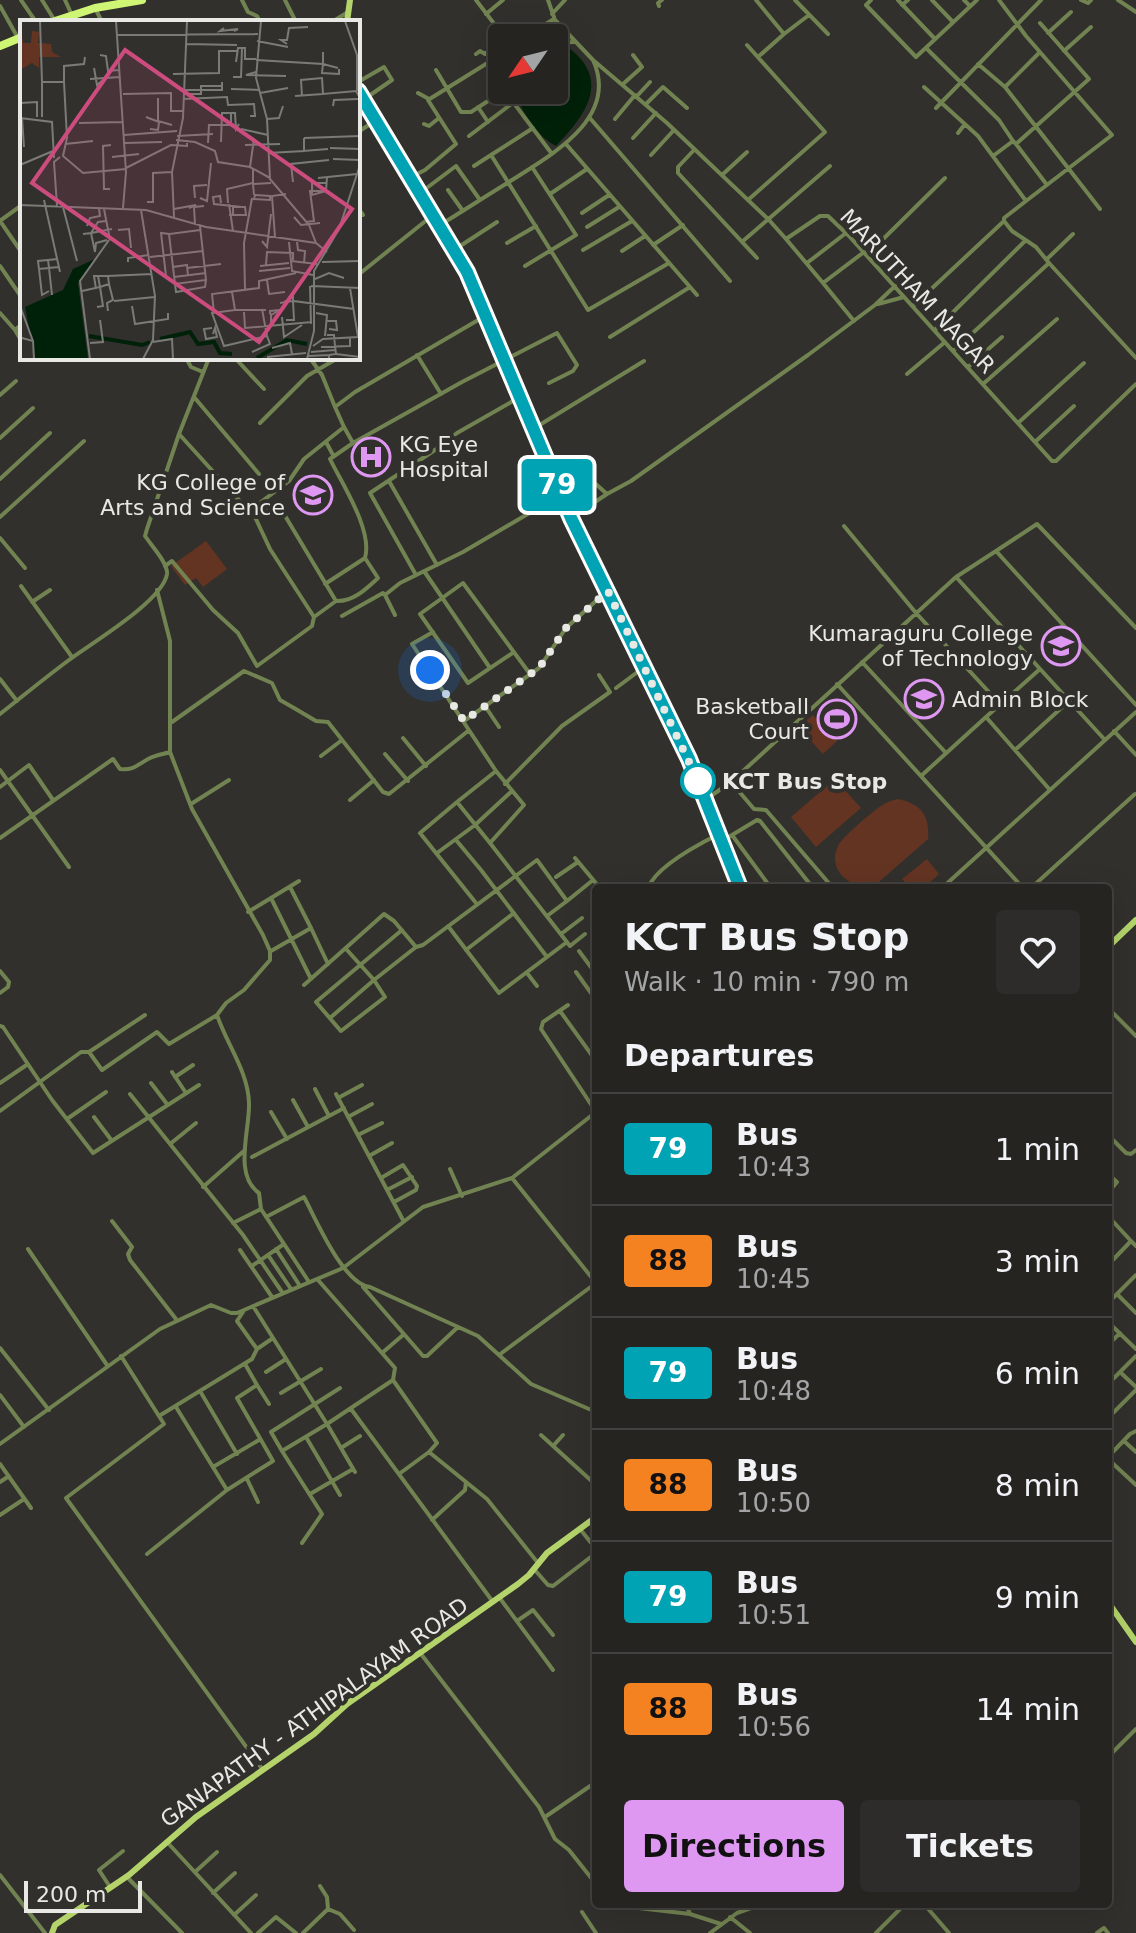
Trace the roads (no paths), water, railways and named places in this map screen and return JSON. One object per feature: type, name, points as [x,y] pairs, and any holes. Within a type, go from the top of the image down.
[{"type":"highway","points":[[61,20],[105,4],[142,0]]},
{"type":"highway","points":[[61,20],[97,12],[105,4]]},
{"type":"highway","points":[[0,43],[20,36]]},
{"type":"main road","points":[[347,20],[350,0]]},
{"type":"main road","points":[[360,95],[440,225],[487,315],[571,518],[689,759],[738,884]]},
{"type":"main road","points":[[1112,943],[1136,920]]},
{"type":"main road","name":"GANAPATHY - ATHIPALAYAM ROAD","points":[[52,1933],[55,1925],[126,1876],[196,1817],[314,1734],[347,1704],[529,1575],[592,1520]]},
{"type":"main road","points":[[1112,1608],[1136,1642]]},
{"type":"street","points":[[21,0],[35,20]]},
{"type":"street","points":[[42,0],[61,20]]},
{"type":"street","points":[[61,20],[65,0]]},
{"type":"street","points":[[242,0],[248,12],[259,20]]},
{"type":"street","points":[[285,0],[295,20]]},
{"type":"street","points":[[476,0],[493,24]]},
{"type":"street","points":[[486,14],[503,0]]},
{"type":"street","points":[[548,0],[553,16],[574,42],[656,113],[769,220],[854,321]]},
{"type":"street","points":[[543,24],[565,0]]},
{"type":"street","points":[[756,0],[784,34]]},
{"type":"street","points":[[795,0],[828,34]]},
{"type":"street","points":[[871,0],[866,5],[916,57],[977,0]]},
{"type":"street","points":[[898,0],[935,39]]},
{"type":"street","points":[[902,5],[908,0]]},
{"type":"street","points":[[932,0],[953,22]]},
{"type":"street","points":[[964,0],[970,6]]},
{"type":"street","points":[[913,306],[1004,218],[1112,135],[999,0]]},
{"type":"street","points":[[936,108],[1041,0]]},
{"type":"street","points":[[1081,0],[1088,3],[1091,0]]},
{"type":"street","points":[[1122,1],[1136,12]]},
{"type":"street","points":[[0,6],[20,36]]},
{"type":"street","points":[[97,12],[101,20]]},
{"type":"street","points":[[335,20],[348,12]]},
{"type":"street","points":[[1048,33],[1071,12]]},
{"type":"street","points":[[758,57],[809,15]]},
{"type":"street","points":[[993,156],[1035,126],[1089,79],[1040,23]]},
{"type":"street","points":[[1064,51],[1091,27]]},
{"type":"street","points":[[568,42],[574,42]]},
{"type":"street","points":[[747,45],[825,132],[748,200]]},
{"type":"street","points":[[926,48],[999,120],[1047,185]]},
{"type":"street","points":[[476,54],[488,51]]},
{"type":"street","points":[[1005,87],[1040,52]]},
{"type":"street","points":[[623,84],[642,67],[633,55]]},
{"type":"street","points":[[440,225],[566,144],[589,117],[600,93],[600,79],[593,60]]},
{"type":"street","points":[[429,99],[488,63]]},
{"type":"street","points":[[978,64],[1005,87],[1100,209]]},
{"type":"street","points":[[360,81],[384,67],[392,80],[363,100]]},
{"type":"street","points":[[436,70],[461,112],[471,112],[488,101]]},
{"type":"street","points":[[615,119],[650,82]]},
{"type":"street","points":[[646,104],[663,87],[687,108]]},
{"type":"street","points":[[924,87],[965,124],[1026,201]]},
{"type":"street","points":[[409,178],[425,170],[456,144],[429,99],[418,93]]},
{"type":"street","points":[[469,136],[511,104]]},
{"type":"street","points":[[515,104],[552,154]]},
{"type":"street","points":[[478,107],[488,122]]},
{"type":"street","points":[[633,138],[656,113]]},
{"type":"street","points":[[589,117],[730,281]]},
{"type":"street","points":[[424,124],[429,126],[439,118]]},
{"type":"street","points":[[360,131],[375,121]]},
{"type":"street","points":[[958,133],[965,124]]},
{"type":"street","points":[[474,166],[533,128]]},
{"type":"street","points":[[651,155],[674,130]]},
{"type":"street","points":[[566,144],[697,295]]},
{"type":"street","points":[[695,149],[678,167],[678,173],[757,258]]},
{"type":"street","points":[[722,175],[747,152]]},
{"type":"street","points":[[491,155],[588,310],[669,263]]},
{"type":"street","points":[[419,194],[456,166],[480,200]]},
{"type":"street","points":[[743,241],[830,166]]},
{"type":"street","points":[[525,266],[576,235],[532,167]]},
{"type":"street","points":[[550,194],[587,169]]},
{"type":"street","points":[[823,283],[865,254],[945,178]]},
{"type":"street","points":[[448,190],[463,211]]},
{"type":"street","points":[[582,213],[609,195]]},
{"type":"street","points":[[20,206],[1,220],[20,250]]},
{"type":"street","points":[[587,227],[619,207]]},
{"type":"street","points":[[360,211],[363,215]]},
{"type":"street","points":[[360,273],[433,215]]},
{"type":"street","name":"MARUTHAM NAGAR","points":[[786,239],[820,216],[828,216],[1035,442]]},
{"type":"street","points":[[583,250],[632,221]]},
{"type":"street","points":[[1004,221],[1012,231],[1036,247],[1136,358]]},
{"type":"street","points":[[454,250],[497,222]]},
{"type":"street","points":[[653,245],[683,225]]},
{"type":"street","points":[[507,243],[536,226]]},
{"type":"street","points":[[807,263],[846,233]]},
{"type":"street","points":[[953,351],[1073,234]]},
{"type":"street","points":[[622,251],[645,236]]},
{"type":"street","points":[[935,330],[1026,240]]},
{"type":"street","points":[[0,266],[20,295]]},
{"type":"street","points":[[571,518],[683,446],[854,321],[895,286]]},
{"type":"street","points":[[610,337],[690,287]]},
{"type":"street","points":[[875,305],[905,297]]},
{"type":"street","points":[[0,313],[20,339]]},
{"type":"street","points":[[335,407],[355,392],[487,315]]},
{"type":"street","points":[[983,384],[1057,319]]},
{"type":"street","points":[[15,330],[20,326]]},
{"type":"street","points":[[325,584],[365,558],[368,549],[359,517],[330,459],[333,455],[559,333],[577,365],[573,371],[549,383]]},
{"type":"street","points":[[968,367],[1002,337]]},
{"type":"street","points":[[907,374],[945,342]]},
{"type":"street","points":[[417,355],[441,394]]},
{"type":"street","points":[[187,360],[191,367],[203,372]]},
{"type":"street","points":[[0,714],[72,657],[124,622],[157,590],[167,573],[145,536],[179,434],[208,360]]},
{"type":"street","points":[[237,360],[264,389]]},
{"type":"street","points":[[311,360],[353,443]]},
{"type":"street","points":[[260,423],[307,376],[334,360]]},
{"type":"street","points":[[533,429],[644,361]]},
{"type":"street","points":[[1018,423],[1084,363]]},
{"type":"street","points":[[0,395],[16,381]]},
{"type":"street","points":[[1074,406],[1035,442],[1052,461],[1056,461],[1136,384]]},
{"type":"street","points":[[194,397],[259,474]]},
{"type":"street","points":[[416,575],[370,493],[457,433],[520,397]]},
{"type":"street","points":[[0,438],[33,408]]},
{"type":"street","points":[[249,511],[289,481],[304,459],[344,427]]},
{"type":"street","points":[[0,479],[50,433]]},
{"type":"street","points":[[179,434],[255,517],[270,549],[314,617]]},
{"type":"street","points":[[0,517],[84,441]]},
{"type":"street","points":[[326,442],[333,455]]},
{"type":"street","points":[[342,616],[383,593],[385,595],[400,583],[589,478],[607,494]]},
{"type":"street","points":[[389,481],[437,565]]},
{"type":"street","points":[[273,494],[336,601]]},
{"type":"street","points":[[255,517],[278,504]]},
{"type":"street","points":[[705,800],[731,782],[956,577],[1037,524],[1136,628]]},
{"type":"street","points":[[844,526],[916,613],[1000,704]]},
{"type":"street","points":[[0,538],[25,568]]},
{"type":"street","points":[[996,551],[1136,705]]},
{"type":"street","points":[[165,566],[172,561],[213,610],[238,633],[257,666],[312,626],[314,617],[336,601],[355,597],[378,578],[365,558]]},
{"type":"street","points":[[424,571],[490,668]]},
{"type":"street","points":[[956,577],[1105,740]]},
{"type":"street","points":[[514,652],[468,683],[420,614],[463,583],[514,652],[530,674]]},
{"type":"street","points":[[21,586],[72,657]]},
{"type":"street","points":[[32,602],[50,590]]},
{"type":"street","points":[[89,1052],[102,1070],[157,1032],[169,1044],[217,1015],[270,960],[270,951],[191,804],[170,752],[170,641],[157,590]]},
{"type":"street","points":[[464,721],[539,668],[566,628],[608,591]]},
{"type":"street","points":[[385,595],[395,615]]},
{"type":"street","points":[[433,632],[412,644],[468,731],[505,784],[524,805],[490,843]]},
{"type":"street","points":[[862,662],[946,753]]},
{"type":"street","points":[[616,688],[643,668]]},
{"type":"street","points":[[921,776],[1040,669]]},
{"type":"street","points":[[172,722],[244,671],[250,672],[272,683],[280,700],[316,721],[328,722],[383,792],[389,794],[468,731]]},
{"type":"street","points":[[505,784],[562,726],[610,692],[599,675]]},
{"type":"street","points":[[0,679],[17,701]]},
{"type":"street","points":[[837,684],[1019,884]]},
{"type":"street","points":[[1015,750],[1069,701]]},
{"type":"street","points":[[485,706],[499,727]]},
{"type":"street","points":[[946,884],[1136,712]]},
{"type":"street","points":[[986,717],[1050,790]]},
{"type":"street","points":[[1114,731],[1136,755]]},
{"type":"street","points":[[403,738],[426,766]]},
{"type":"street","points":[[321,756],[342,740]]},
{"type":"street","points":[[0,838],[113,759],[120,769],[136,769],[151,758],[170,752]]},
{"type":"street","points":[[385,754],[408,781]]},
{"type":"street","points":[[0,787],[29,765],[53,800]]},
{"type":"street","points":[[0,770],[69,867]]},
{"type":"street","points":[[477,904],[420,833],[496,771]]},
{"type":"street","points":[[191,804],[229,780]]},
{"type":"street","points":[[350,800],[374,780]]},
{"type":"street","points":[[731,782],[754,809],[766,810],[783,827],[830,884]]},
{"type":"street","points":[[437,853],[475,825],[512,791]]},
{"type":"street","points":[[1035,884],[1135,794]]},
{"type":"street","points":[[457,802],[570,946],[585,934]]},
{"type":"street","points":[[650,884],[652,878],[693,847],[732,835],[757,820],[810,884]]},
{"type":"street","points":[[732,835],[768,884]]},
{"type":"street","points":[[456,840],[547,957]]},
{"type":"street","points":[[330,1018],[416,947],[537,860],[567,901]]},
{"type":"street","points":[[556,877],[576,860],[596,884]]},
{"type":"street","points":[[547,916],[593,880]]},
{"type":"street","points":[[248,912],[299,881]]},
{"type":"street","points":[[290,887],[328,964]]},
{"type":"street","points":[[271,898],[311,979]]},
{"type":"street","points":[[466,950],[514,913]]},
{"type":"street","points":[[304,985],[384,914],[416,947]]},
{"type":"street","points":[[561,934],[582,918]]},
{"type":"street","points":[[448,926],[499,993],[567,942]]},
{"type":"street","points":[[270,951],[311,928]]},
{"type":"street","points":[[347,950],[360,964],[374,980],[385,997],[342,1030],[316,1002],[360,964],[402,930]]},
{"type":"street","points":[[579,951],[592,969]]},
{"type":"street","points":[[0,971],[9,982],[0,993]]},
{"type":"street","points":[[576,972],[592,994]]},
{"type":"street","points":[[527,973],[537,986]]},
{"type":"street","points":[[568,1005],[543,1022],[541,1029],[592,1106]]},
{"type":"street","points":[[559,1010],[592,1055]]},
{"type":"street","points":[[1112,1012],[1136,1036]]},
{"type":"street","points":[[0,1111],[81,1052],[89,1052],[145,1015]]},
{"type":"street","points":[[217,1015],[242,1069],[248,1092],[245,1150],[252,1188],[259,1193],[261,1209],[309,1282]]},
{"type":"street","points":[[0,1026],[93,1153],[199,1085]]},
{"type":"street","points":[[0,1083],[29,1064]]},
{"type":"street","points":[[186,1093],[173,1074],[193,1065]]},
{"type":"street","points":[[151,1083],[167,1104]]},
{"type":"street","points":[[362,1085],[337,1096],[403,1220]]},
{"type":"street","points":[[315,1089],[329,1116]]},
{"type":"street","points":[[67,1119],[106,1092]]},
{"type":"street","points":[[130,1094],[233,1223],[282,1293]]},
{"type":"street","points":[[293,1100],[308,1127]]},
{"type":"street","points":[[348,1117],[372,1104]]},
{"type":"street","points":[[252,1157],[344,1108]]},
{"type":"street","points":[[271,1112],[287,1139]]},
{"type":"street","points":[[1,1443],[107,1365],[176,1320],[211,1305],[231,1313],[245,1310],[343,1268],[423,1207],[512,1178],[592,1115]]},
{"type":"street","points":[[94,1117],[112,1141]]},
{"type":"street","points":[[170,1144],[196,1123]]},
{"type":"street","points":[[358,1135],[382,1123]]},
{"type":"street","points":[[1112,1139],[1126,1153],[1136,1150]]},
{"type":"street","points":[[369,1156],[392,1143]]},
{"type":"street","points":[[203,1187],[245,1150]]},
{"type":"street","points":[[381,1178],[403,1165],[412,1177],[417,1189],[394,1202]]},
{"type":"street","points":[[450,1169],[462,1196]]},
{"type":"street","points":[[387,1190],[412,1177]]},
{"type":"street","points":[[512,1178],[592,1278]]},
{"type":"street","points":[[266,1217],[304,1197],[343,1268],[423,1356],[427,1356],[458,1327]]},
{"type":"street","points":[[233,1223],[261,1209]]},
{"type":"street","points":[[1112,1220],[1136,1246]]},
{"type":"street","points":[[112,1221],[132,1247],[128,1254],[130,1260],[176,1320]]},
{"type":"street","points":[[1114,1259],[1131,1241]]},
{"type":"street","points":[[252,1266],[284,1244]]},
{"type":"street","points":[[28,1249],[107,1365]]},
{"type":"street","points":[[276,1249],[300,1286]]},
{"type":"street","points":[[240,1250],[272,1297]]},
{"type":"street","points":[[268,1255],[291,1289]]},
{"type":"street","points":[[1112,1299],[1135,1277]]},
{"type":"street","points":[[318,1280],[395,1368],[393,1380],[437,1440],[429,1452],[399,1474]]},
{"type":"street","points":[[362,1286],[481,1338],[531,1384],[592,1410]]},
{"type":"street","points":[[499,1355],[592,1286]]},
{"type":"street","points":[[1117,1294],[1136,1313]]},
{"type":"street","points":[[253,1306],[354,1470],[310,1494]]},
{"type":"street","points":[[245,1310],[237,1321],[257,1349]]},
{"type":"street","points":[[1112,1326],[1136,1349]]},
{"type":"street","points":[[1112,1341],[1120,1333]]},
{"type":"street","points":[[382,1353],[403,1335]]},
{"type":"street","points":[[159,1416],[245,1364],[257,1349],[273,1338]]},
{"type":"street","points":[[0,1348],[49,1410]]},
{"type":"street","points":[[121,1356],[164,1424],[66,1498],[263,1770]]},
{"type":"street","points":[[1112,1380],[1136,1356]]},
{"type":"street","points":[[266,1372],[286,1359]]},
{"type":"street","points":[[245,1364],[269,1404]]},
{"type":"street","points":[[281,1393],[321,1369]]},
{"type":"street","points":[[1112,1414],[1136,1389],[1120,1372]]},
{"type":"street","points":[[282,1451],[393,1380]]},
{"type":"street","points":[[147,1554],[227,1490],[273,1461],[237,1398],[257,1385]]},
{"type":"street","points":[[302,1543],[322,1514],[271,1432],[340,1388]]},
{"type":"street","points":[[200,1391],[237,1454]]},
{"type":"street","points":[[0,1395],[24,1427]]},
{"type":"street","points":[[176,1406],[227,1490]]},
{"type":"street","points":[[351,1409],[432,1520],[496,1600],[517,1621],[553,1670]]},
{"type":"street","points":[[1112,1454],[1136,1431]]},
{"type":"street","points":[[541,1435],[592,1481]]},
{"type":"street","points":[[553,1446],[563,1435]]},
{"type":"street","points":[[341,1448],[360,1436]]},
{"type":"street","points":[[306,1437],[340,1495]]},
{"type":"street","points":[[213,1467],[260,1439]]},
{"type":"street","points":[[1124,1441],[1136,1452]]},
{"type":"street","points":[[429,1452],[487,1499],[548,1585],[553,1586],[592,1554]]},
{"type":"street","points":[[1112,1462],[1136,1485]]},
{"type":"street","points":[[0,1464],[31,1508]]},
{"type":"street","points":[[0,1482],[9,1476]]},
{"type":"street","points":[[247,1479],[258,1502]]},
{"type":"street","points":[[432,1520],[465,1490],[466,1482]]},
{"type":"street","points":[[0,1515],[24,1499]]},
{"type":"street","points":[[580,1529],[592,1546]]},
{"type":"street","points":[[517,1621],[533,1610],[553,1635]]},
{"type":"street","points":[[421,1654],[545,1817],[555,1839],[569,1850],[592,1879]]},
{"type":"street","points":[[1112,1753],[1136,1729]]},
{"type":"street","points":[[545,1817],[592,1785]]},
{"type":"street","points":[[167,1842],[251,1933]]},
{"type":"street","points":[[110,1887],[99,1870],[123,1851]]},
{"type":"street","points":[[195,1872],[217,1852]]},
{"type":"street","points":[[213,1893],[235,1873]]},
{"type":"street","points":[[0,1875],[45,1933]]},
{"type":"street","points":[[126,1876],[182,1933]]},
{"type":"street","points":[[320,1886],[327,1897],[328,1909]]},
{"type":"street","points":[[234,1915],[256,1895]]},
{"type":"street","points":[[643,1908],[690,1914],[721,1924]]},
{"type":"street","points":[[688,1908],[690,1914]]},
{"type":"street","points":[[710,1933],[730,1917],[752,1908]]},
{"type":"street","points":[[876,1933],[901,1908]]},
{"type":"street","points":[[927,1908],[949,1933]]},
{"type":"street","points":[[328,1909],[340,1914],[354,1930]]},
{"type":"street","points":[[303,1933],[328,1909]]},
{"type":"street","points":[[582,1912],[596,1933]]},
{"type":"street","points":[[258,1933],[276,1917],[296,1933]]},
{"type":"street","points":[[730,1917],[750,1933]]},
{"type":"street","points":[[1097,1933],[1104,1928],[1108,1933]]},
{"type":"place","name":"KG Eye Hospital","points":[[371,457]]},
{"type":"place","name":"KG College of Arts and Science","points":[[313,495]]},
{"type":"place","name":"Kumaraguru College of Technology","points":[[1061,646]]},
{"type":"place","name":"Admin Block","points":[[924,699]]},
{"type":"place","name":"Basketball Court","points":[[837,719]]},
{"type":"place","name":"KCT Bus Stop","points":[[698,781]]}]
